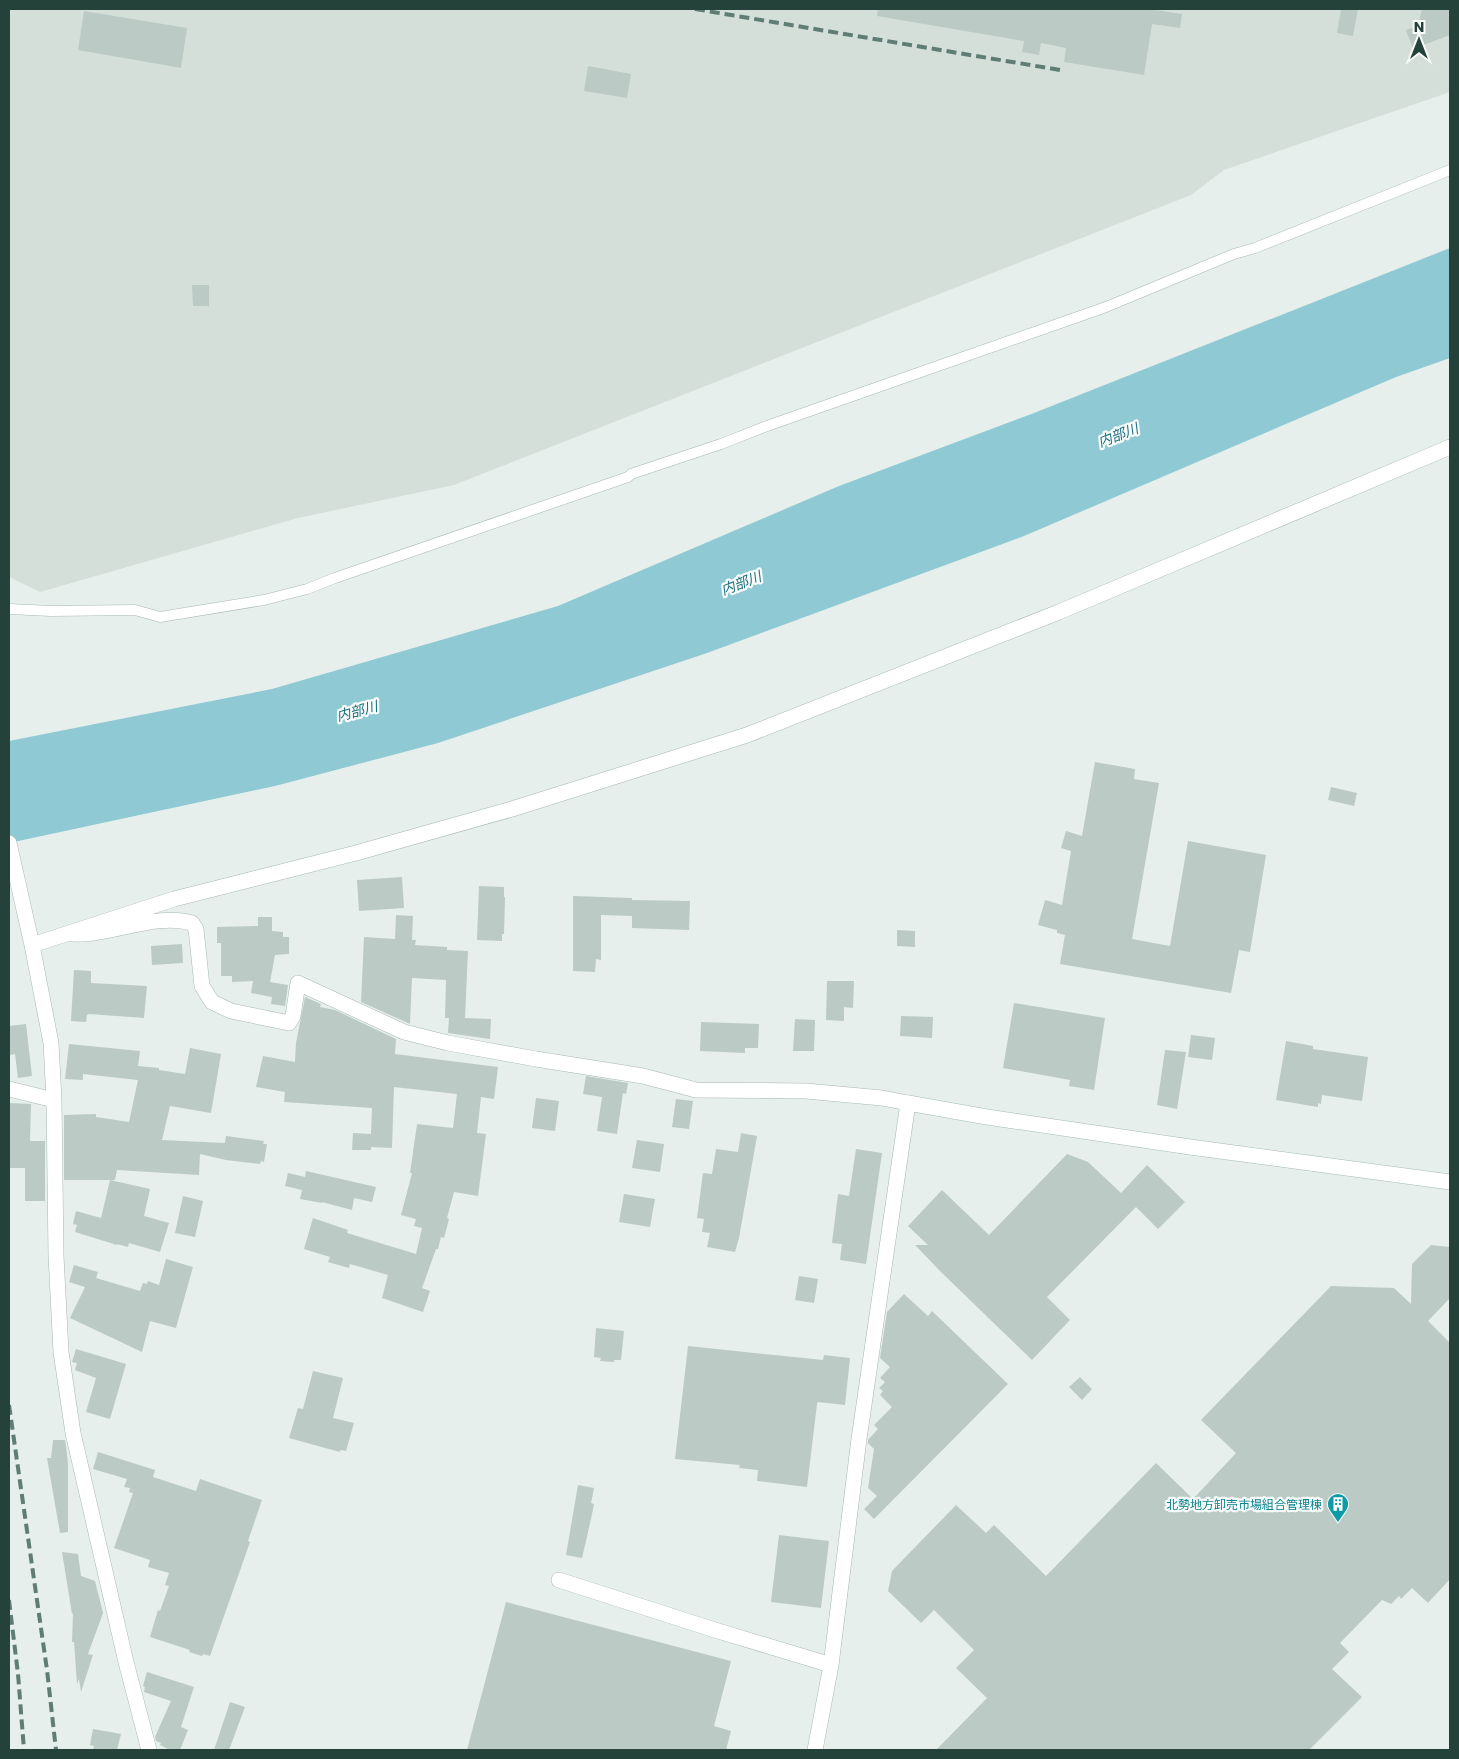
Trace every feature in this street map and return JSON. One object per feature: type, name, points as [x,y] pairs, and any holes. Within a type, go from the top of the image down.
[{"type":"street","points":[[32,945],[174,899],[356,853],[512,810],[747,734],[890,680],[1059,612],[1450,447]]},
{"type":"street","points":[[9,843],[32,945],[50,1043],[54,1100],[56,1256],[61,1352],[74,1433],[126,1662],[148,1740],[149,1750]]},
{"type":"street","points":[[66,934],[92,934],[159,921],[181,919],[192,922],[196,929],[202,986],[212,1002],[231,1011],[289,1023],[293,1016],[298,983],[404,1032],[448,1043],[536,1060],[643,1076],[696,1090],[806,1091],[882,1098],[997,1119],[1180,1146],[1450,1182]]},
{"type":"street","points":[[9,1089],[54,1100]]},
{"type":"street","points":[[815,1750],[831,1665],[861,1420],[908,1103]]},
{"type":"street","points":[[559,1580],[831,1665]]},
{"type":"lane","points":[[9,609],[51,611],[135,610],[160,617],[264,600],[307,589],[1106,308],[1234,254],[1255,248],[1450,170]]},
{"type":"shaded area","points":[[9,9],[1450,9],[1450,92],[1224,170],[1191,195],[454,485],[298,518],[40,592],[9,577]]},
{"type":"water","name":"内部川","points":[[1450,248],[1450,358],[1396,377],[1024,536],[707,653],[438,743],[275,786],[9,843],[9,741],[272,689],[558,606],[839,486],[1034,413]]},
{"type":"building","points":[[878,9],[1149,9],[1182,14],[1180,28],[1152,24],[1144,75],[1064,62],[1066,48],[1041,43],[1039,55],[1022,52],[1024,41],[877,16]]},
{"type":"building","points":[[1341,9],[1358,9],[1353,36],[1337,33]]},
{"type":"building","points":[[1422,9],[1450,9],[1450,35],[1413,49],[1406,30],[1418,26]]},
{"type":"building","points":[[84,11],[187,28],[181,68],[78,50]]},
{"type":"building","points":[[588,66],[631,74],[627,98],[584,91]]},
{"type":"building","points":[[192,285],[209,285],[209,306],[193,306]]},
{"type":"building","points":[[1095,762],[1135,769],[1134,779],[1159,783],[1132,939],[1170,946],[1188,841],[1266,855],[1250,952],[1239,950],[1231,993],[1060,964],[1065,935],[1057,933],[1057,930],[1038,925],[1045,900],[1062,905],[1071,851],[1061,848],[1066,831],[1082,836]]},
{"type":"building","points":[[1331,787],[1357,793],[1354,806],[1328,800]]},
{"type":"building","points":[[402,877],[404,908],[359,911],[357,880]]},
{"type":"building","points":[[479,886],[504,887],[504,934],[502,934],[502,941],[477,940]]},
{"type":"building","points":[[573,896],[690,901],[689,930],[632,928],[632,916],[601,915],[601,960],[596,959],[595,972],[573,971]]},
{"type":"building","points":[[396,915],[413,916],[412,940],[416,940],[415,945],[447,947],[447,950],[468,951],[465,1018],[491,1019],[490,1039],[448,1033],[449,1018],[445,1018],[446,980],[412,978],[410,1024],[361,1002],[364,937],[395,939]]},
{"type":"building","points":[[258,917],[272,917],[272,931],[283,932],[283,937],[289,937],[289,954],[275,955],[270,982],[288,985],[285,1006],[271,1004],[272,997],[251,993],[253,981],[232,982],[232,976],[221,976],[221,943],[217,943],[217,927],[258,926]]},
{"type":"building","points":[[897,930],[915,931],[915,947],[897,946]]},
{"type":"building","points":[[182,944],[183,963],[152,965],[151,946]]},
{"type":"building","points":[[74,970],[91,971],[91,983],[147,986],[144,1018],[89,1014],[87,1015],[86,1022],[71,1021]]},
{"type":"building","points":[[827,981],[854,981],[853,1008],[844,1007],[844,1021],[826,1020]]},
{"type":"building","points":[[305,997],[321,1004],[320,1007],[335,1010],[396,1039],[395,1054],[498,1067],[494,1099],[481,1097],[477,1133],[486,1134],[478,1196],[454,1192],[444,1238],[441,1237],[422,1288],[430,1291],[423,1312],[382,1298],[388,1275],[350,1264],[349,1268],[328,1262],[330,1257],[304,1249],[313,1218],[348,1230],[347,1233],[416,1254],[422,1228],[414,1226],[416,1219],[401,1215],[412,1173],[410,1173],[417,1124],[453,1128],[457,1094],[394,1087],[392,1148],[371,1147],[371,1150],[352,1150],[353,1133],[371,1134],[372,1108],[284,1102],[285,1092],[256,1087],[263,1056],[295,1062],[296,1043]]},
{"type":"building","points":[[1014,1003],[1105,1018],[1094,1090],[1069,1086],[1070,1080],[1003,1068]]},
{"type":"building","points":[[901,1016],[933,1017],[932,1038],[900,1036]]},
{"type":"building","points":[[795,1019],[815,1020],[814,1051],[793,1051]]},
{"type":"building","points":[[701,1022],[759,1024],[758,1048],[745,1048],[745,1053],[700,1051]]},
{"type":"building","points":[[26,1024],[32,1076],[18,1078],[15,1054],[9,1055],[9,1026]]},
{"type":"building","points":[[1191,1035],[1215,1038],[1212,1060],[1188,1057]]},
{"type":"building","points":[[1286,1041],[1313,1046],[1313,1049],[1368,1057],[1362,1101],[1322,1095],[1321,1104],[1318,1103],[1318,1107],[1276,1100]]},
{"type":"building","points":[[69,1044],[140,1051],[138,1066],[159,1068],[159,1070],[185,1074],[190,1048],[221,1054],[211,1113],[170,1106],[162,1140],[225,1143],[226,1136],[264,1141],[263,1144],[267,1144],[264,1162],[261,1161],[260,1164],[226,1160],[200,1154],[199,1175],[117,1170],[115,1180],[64,1180],[64,1115],[96,1114],[96,1117],[129,1122],[138,1080],[83,1074],[83,1080],[65,1079]]},
{"type":"building","points":[[1165,1050],[1186,1052],[1177,1109],[1157,1105]]},
{"type":"building","points":[[586,1076],[628,1083],[626,1094],[623,1093],[617,1134],[597,1131],[602,1097],[583,1094]]},
{"type":"building","points":[[536,1098],[559,1101],[555,1131],[532,1128]]},
{"type":"building","points":[[676,1099],[693,1101],[689,1129],[672,1127]]},
{"type":"building","points":[[9,1103],[31,1104],[30,1141],[45,1141],[45,1201],[25,1201],[25,1168],[9,1168]]},
{"type":"building","points":[[741,1133],[757,1136],[735,1252],[707,1247],[710,1233],[702,1232],[704,1219],[697,1218],[703,1173],[712,1174],[716,1149],[738,1152]]},
{"type":"building","points":[[637,1140],[664,1144],[660,1172],[632,1168]]},
{"type":"building","points":[[856,1149],[882,1153],[866,1264],[840,1260],[842,1244],[832,1243],[838,1194],[849,1196]]},
{"type":"building","points":[[1067,1154],[1088,1162],[1121,1193],[1147,1165],[1185,1202],[1158,1229],[1136,1207],[1047,1297],[1070,1320],[1032,1360],[915,1245],[928,1245],[908,1226],[942,1190],[989,1235]]},
{"type":"building","points":[[306,1171],[376,1187],[372,1202],[354,1198],[352,1210],[322,1202],[300,1199],[302,1190],[285,1186],[288,1173],[305,1177]]},
{"type":"building","points":[[110,1180],[150,1189],[144,1216],[169,1223],[160,1252],[129,1243],[128,1247],[117,1245],[75,1232],[77,1225],[73,1224],[76,1211],[101,1218]]},
{"type":"building","points":[[624,1194],[655,1199],[650,1227],[619,1222]]},
{"type":"building","points":[[183,1196],[203,1201],[195,1237],[175,1233]]},
{"type":"building","name":"北勢地方卸売市場組合管理棟","points":[[1431,1245],[1450,1247],[1450,1298],[1428,1321],[1450,1343],[1450,1579],[1428,1603],[1412,1588],[1401,1599],[1399,1596],[1391,1604],[1382,1600],[1340,1643],[1349,1652],[1332,1669],[1362,1697],[1309,1750],[936,1750],[987,1698],[956,1668],[974,1650],[934,1610],[921,1623],[888,1591],[892,1571],[956,1505],[986,1533],[994,1525],[1046,1576],[1156,1463],[1193,1499],[1236,1453],[1201,1420],[1331,1286],[1394,1288],[1411,1304],[1412,1264]]},
{"type":"building","points":[[166,1259],[193,1267],[176,1328],[150,1321],[142,1352],[70,1318],[85,1287],[69,1282],[74,1265],[98,1272],[96,1278],[140,1291],[143,1283],[147,1284],[148,1281],[159,1285]]},
{"type":"building","points":[[799,1276],[818,1279],[814,1303],[795,1300]]},
{"type":"building","points":[[904,1294],[928,1316],[932,1311],[1008,1384],[874,1519],[864,1509],[877,1496],[868,1488],[874,1449],[868,1443],[868,1440],[878,1429],[874,1425],[892,1407],[880,1395],[883,1391],[879,1388],[885,1382],[880,1378],[890,1367],[880,1358],[887,1312]]},
{"type":"building","points":[[596,1328],[624,1331],[621,1360],[614,1360],[614,1362],[600,1361],[601,1358],[594,1357]]},
{"type":"building","points":[[688,1346],[823,1360],[824,1355],[850,1358],[845,1405],[818,1402],[817,1404],[807,1487],[757,1481],[758,1470],[739,1468],[740,1465],[675,1459]]},
{"type":"building","points":[[76,1349],[126,1364],[110,1419],[86,1412],[96,1378],[75,1370],[77,1363],[72,1362]]},
{"type":"building","points":[[313,1371],[343,1378],[333,1418],[354,1423],[346,1451],[340,1450],[340,1452],[289,1438],[298,1408],[303,1409]]},
{"type":"building","points":[[1080,1377],[1092,1389],[1082,1400],[1069,1387]]},
{"type":"building","points":[[53,1440],[65,1440],[68,1464],[68,1532],[60,1533],[47,1458],[51,1458]]},
{"type":"building","points":[[98,1452],[155,1470],[153,1477],[196,1491],[200,1479],[262,1500],[248,1541],[250,1542],[210,1656],[189,1652],[190,1650],[150,1637],[158,1610],[160,1611],[169,1586],[165,1585],[169,1573],[148,1567],[150,1560],[114,1548],[133,1493],[129,1492],[130,1488],[124,1487],[127,1479],[93,1469]]},
{"type":"building","points":[[578,1485],[594,1488],[591,1503],[594,1504],[582,1558],[566,1555]]},
{"type":"building","points":[[779,1535],[829,1541],[821,1608],[771,1602]]},
{"type":"building","points":[[62,1552],[78,1554],[81,1576],[95,1581],[103,1613],[88,1654],[93,1655],[81,1692],[79,1679],[77,1684],[74,1642],[72,1642],[73,1613]]},
{"type":"building","points":[[506,1602],[731,1661],[714,1726],[731,1731],[726,1750],[467,1750]]},
{"type":"building","points":[[147,1672],[194,1687],[181,1727],[188,1730],[180,1750],[170,1750],[156,1741],[155,1737],[171,1701],[144,1692],[145,1687],[143,1686]]},
{"type":"building","points":[[230,1702],[245,1707],[229,1750],[214,1750]]},
{"type":"building","points":[[93,1729],[121,1734],[117,1750],[93,1750],[94,1746],[90,1745]]},
{"type":"railway","points":[[695,9],[1060,70]]},
{"type":"railway","points":[[9,1405],[47,1670],[56,1750]]},
{"type":"railway","points":[[9,1600],[18,1674],[24,1750]]},
{"type":"place","name":"北勢地方卸売市場組合管理棟","points":[[1338,1523]]}]
